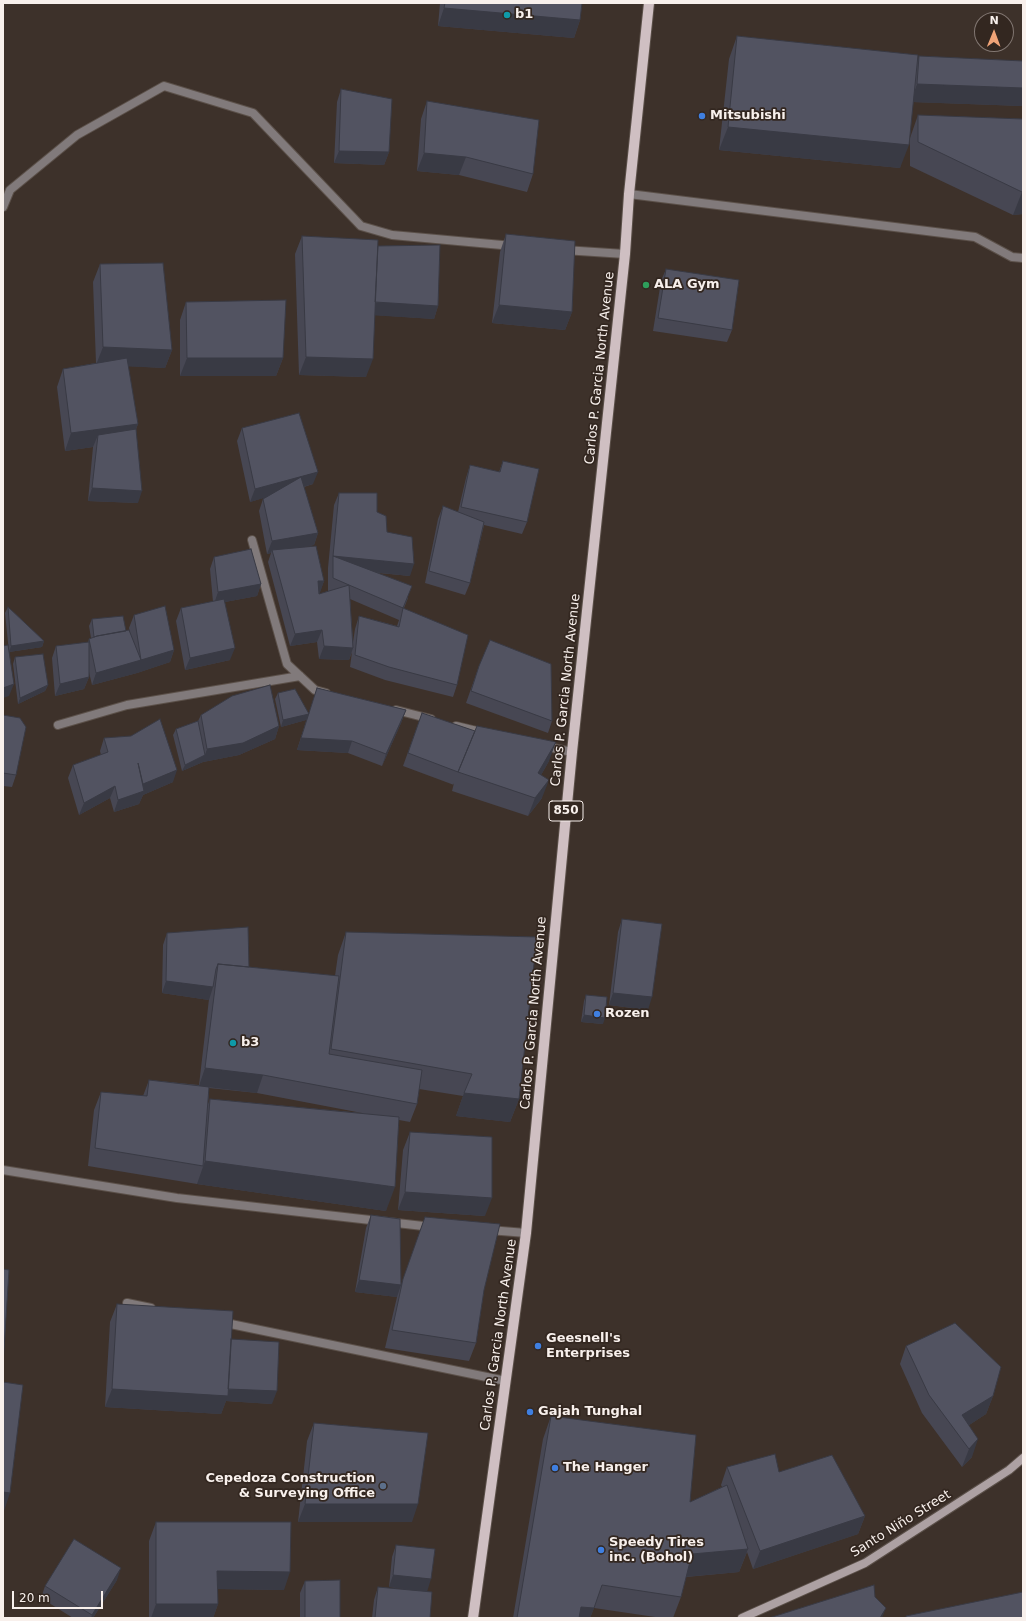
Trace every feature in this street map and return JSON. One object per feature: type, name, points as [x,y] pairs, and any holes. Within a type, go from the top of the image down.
[{"type":"main road","name":"Carlos P. Garcia North Avenue","points":[[474,1618],[526,1233],[572,752],[625,254],[629,194],[649,3]]},
{"type":"main road","name":"Santo Niño Street","points":[[742,1618],[865,1563],[1009,1470],[1023,1458]]},
{"type":"street","points":[[3,207],[10,190],[76,135],[164,86],[253,113],[361,226],[392,236],[519,246]]},
{"type":"street","points":[[629,194],[975,237],[1012,257],[1023,258]]},
{"type":"street","points":[[558,250],[625,254]]},
{"type":"street","points":[[252,540],[287,664],[316,690],[336,695]]},
{"type":"street","points":[[58,725],[128,705],[300,676]]},
{"type":"street","points":[[390,709],[492,735]]},
{"type":"street","points":[[536,744],[572,752]]},
{"type":"street","points":[[3,1170],[177,1198],[422,1226],[444,1227]]},
{"type":"street","points":[[482,1229],[526,1233]]},
{"type":"street","points":[[127,1303],[158,1309]]},
{"type":"street","points":[[212,1320],[506,1381]]},
{"type":"building","points":[[445,3],[582,3],[580,20],[444,8]]},
{"type":"building","points":[[737,36],[918,55],[909,145],[728,127]]},
{"type":"building","points":[[919,56],[1023,61],[1023,88],[917,84]]},
{"type":"building","points":[[341,89],[392,99],[389,152],[339,151]]},
{"type":"building","points":[[427,101],[539,120],[533,174],[466,157],[424,153]]},
{"type":"building","points":[[918,115],[1023,119],[1023,192],[918,142]]},
{"type":"building","points":[[506,234],[575,241],[572,312],[499,305]]},
{"type":"building","points":[[302,236],[378,240],[373,359],[306,357]]},
{"type":"building","points":[[440,245],[438,306],[375,302],[378,246]]},
{"type":"building","points":[[163,263],[172,350],[103,347],[100,264]]},
{"type":"building","points":[[666,269],[739,280],[732,330],[658,318]]},
{"type":"building","points":[[286,300],[283,358],[187,358],[186,302]]},
{"type":"building","points":[[127,358],[138,424],[71,433],[63,369]]},
{"type":"building","points":[[299,413],[318,472],[255,489],[242,428]]},
{"type":"building","points":[[136,429],[142,491],[92,488],[98,435]]},
{"type":"building","points":[[503,461],[539,469],[527,522],[461,507],[470,465],[500,472]]},
{"type":"building","points":[[301,477],[318,533],[272,541],[263,499]]},
{"type":"building","points":[[339,493],[377,493],[377,512],[386,516],[387,532],[412,537],[414,564],[333,556]]},
{"type":"building","points":[[443,506],[484,522],[470,583],[429,571]]},
{"type":"building","points":[[316,546],[324,581],[318,581],[319,594],[349,585],[353,648],[324,646],[322,630],[295,634],[272,550]]},
{"type":"building","points":[[251,549],[261,584],[218,592],[214,557]]},
{"type":"building","points":[[333,556],[412,586],[403,608],[333,578]]},
{"type":"building","points":[[224,599],[235,648],[190,658],[181,608]]},
{"type":"building","points":[[165,606],[174,650],[141,660],[134,615]]},
{"type":"building","points":[[8,607],[25,623],[44,641],[11,646]]},
{"type":"building","points":[[403,608],[468,635],[457,685],[389,667],[355,655],[359,616],[399,627]]},
{"type":"building","points":[[123,616],[126,631],[94,637],[92,619]]},
{"type":"building","points":[[129,630],[141,660],[96,673],[89,639]]},
{"type":"building","points":[[490,640],[551,664],[552,721],[471,691],[479,666]]},
{"type":"building","points":[[89,642],[89,677],[60,684],[56,646]]},
{"type":"building","points":[[8,645],[14,684],[3,688],[3,646]]},
{"type":"building","points":[[43,654],[48,685],[20,698],[15,657]]},
{"type":"building","points":[[270,685],[279,726],[243,743],[207,749],[201,715],[232,696]]},
{"type":"building","points":[[317,688],[406,710],[386,754],[352,741],[301,738]]},
{"type":"building","points":[[295,689],[309,714],[283,720],[278,693]]},
{"type":"building","points":[[422,713],[475,731],[458,772],[408,753]]},
{"type":"building","points":[[3,715],[20,718],[26,727],[16,775],[3,773]]},
{"type":"building","points":[[160,719],[177,770],[143,784],[138,763],[144,791],[118,800],[115,786],[84,803],[73,765],[108,752],[104,738],[131,736]]},
{"type":"building","points":[[198,721],[205,755],[185,765],[176,729]]},
{"type":"building","points":[[477,726],[556,742],[538,773],[549,780],[535,798],[458,772]]},
{"type":"building","points":[[622,919],[662,924],[652,997],[613,993]]},
{"type":"building","points":[[248,927],[249,967],[218,964],[213,987],[166,981],[167,933]]},
{"type":"building","points":[[346,932],[537,937],[519,1099],[464,1093],[472,1074],[331,1049]]},
{"type":"building","points":[[218,964],[339,976],[329,1054],[422,1070],[417,1104],[263,1075],[205,1068]]},
{"type":"building","points":[[586,995],[607,997],[605,1018],[584,1015]]},
{"type":"building","points":[[149,1080],[209,1087],[203,1166],[95,1148],[101,1092],[147,1096]]},
{"type":"building","points":[[210,1099],[399,1117],[395,1187],[205,1161]]},
{"type":"building","points":[[410,1132],[492,1137],[492,1198],[405,1192]]},
{"type":"building","points":[[371,1215],[400,1219],[401,1285],[359,1280]]},
{"type":"building","points":[[425,1217],[500,1224],[484,1290],[476,1343],[392,1330],[403,1279]]},
{"type":"building","points":[[3,1269],[9,1270],[3,1365]]},
{"type":"building","points":[[117,1304],[233,1311],[228,1396],[112,1389]]},
{"type":"building","points":[[955,1323],[1001,1367],[993,1396],[962,1415],[978,1439],[969,1449],[929,1395],[906,1346]]},
{"type":"building","points":[[231,1339],[279,1342],[277,1391],[228,1389]]},
{"type":"building","points":[[3,1382],[23,1385],[10,1493],[3,1492]]},
{"type":"building","points":[[551,1416],[696,1435],[690,1502],[727,1485],[748,1549],[692,1554],[681,1597],[602,1585],[594,1608],[581,1607],[579,1618],[517,1618]]},
{"type":"building","points":[[314,1423],[428,1433],[418,1504],[305,1504]]},
{"type":"building","points":[[775,1454],[779,1472],[832,1455],[865,1516],[760,1551],[727,1467]]},
{"type":"building","points":[[156,1522],[291,1522],[290,1572],[217,1571],[218,1604],[156,1604]]},
{"type":"building","points":[[74,1539],[121,1568],[92,1615],[45,1586]]},
{"type":"building","points":[[396,1545],[435,1549],[431,1579],[393,1575]]},
{"type":"building","points":[[340,1580],[340,1618],[305,1618],[305,1581]]},
{"type":"building","points":[[874,1585],[875,1597],[886,1608],[880,1618],[769,1618]]},
{"type":"building","points":[[378,1587],[432,1592],[430,1618],[375,1618]]},
{"type":"building","points":[[1023,1592],[1023,1618],[906,1618],[906,1616]]},
{"type":"place","name":"b1","points":[[507,15]]},
{"type":"place","name":"Mitsubishi","points":[[702,116]]},
{"type":"place","name":"ALA Gym","points":[[646,285]]},
{"type":"place","name":"Rozen","points":[[597,1014]]},
{"type":"place","name":"b3","points":[[233,1043]]},
{"type":"place","name":"Geesnell's Enterprises","points":[[538,1346]]},
{"type":"place","name":"Gajah Tunghal","points":[[530,1412]]},
{"type":"place","name":"The Hanger","points":[[555,1468]]},
{"type":"place","name":"Cepedoza Construction & Surveying Office","points":[[383,1486]]},
{"type":"place","name":"Speedy Tires inc. (Bohol)","points":[[601,1550]]}]
